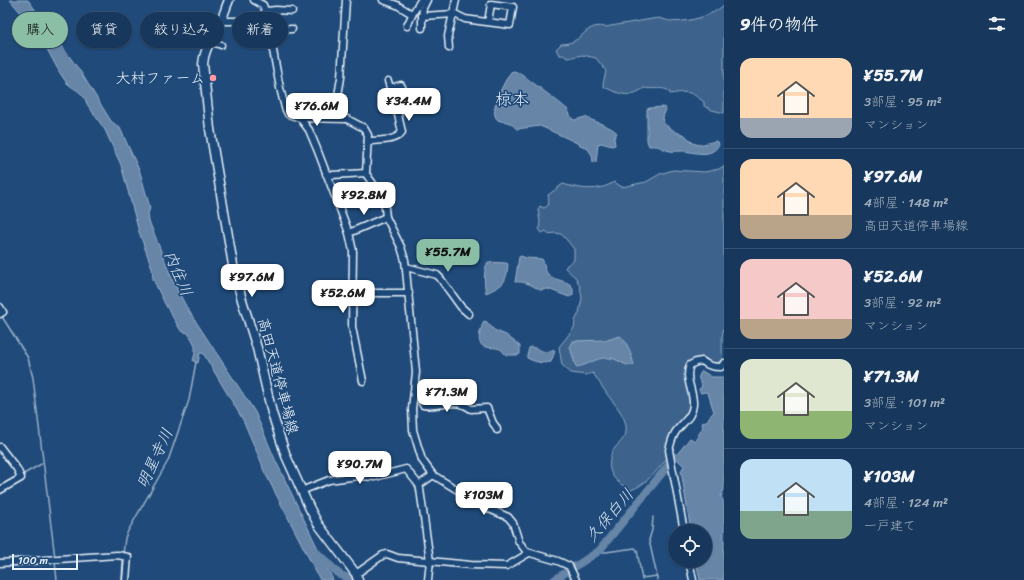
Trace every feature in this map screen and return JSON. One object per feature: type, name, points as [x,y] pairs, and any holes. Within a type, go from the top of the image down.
[{"type":"main road","name":"高田天道停車場線","points":[[224,13],[229,0]]},
{"type":"main road","name":"高田天道停車場線","points":[[207,48],[203,56],[204,84],[226,228],[233,266],[257,348],[272,413],[286,456],[301,491],[318,524],[357,577]]},
{"type":"street","points":[[254,0],[263,5],[266,12],[276,10],[292,11]]},
{"type":"street","points":[[334,118],[341,78],[346,0]]},
{"type":"street","points":[[383,0],[397,5],[412,14]]},
{"type":"street","points":[[408,26],[412,14],[421,0]]},
{"type":"street","points":[[422,28],[422,8],[427,0]]},
{"type":"street","points":[[449,48],[448,36],[456,0]]},
{"type":"street","points":[[422,16],[453,14],[479,21],[495,23],[510,24],[513,7],[491,4],[488,22]]},
{"type":"street","points":[[288,29],[292,29]]},
{"type":"street","points":[[273,48],[285,108],[288,114],[300,118],[334,118],[351,120],[364,128],[368,135],[366,173],[384,199],[386,217],[401,247],[406,267],[416,372],[412,409],[413,430],[422,460],[433,475],[487,508],[508,517],[513,523],[519,542],[529,554],[558,561],[569,566],[576,580]]},
{"type":"street","points":[[368,141],[386,140],[400,136],[402,132],[396,106],[404,100],[404,90],[401,85],[390,88],[388,81]]},
{"type":"street","points":[[300,118],[309,130],[349,232],[353,251],[352,327],[363,381]]},
{"type":"street","points":[[326,174],[366,173]]},
{"type":"street","points":[[349,232],[386,217]]},
{"type":"street","points":[[406,267],[437,275],[461,307],[469,314]]},
{"type":"street","points":[[352,293],[409,293]]},
{"type":"street","points":[[0,307],[3,312],[0,314]]},
{"type":"street","points":[[683,524],[669,450],[672,439],[677,430],[692,412],[693,403],[688,371],[690,365],[696,362],[702,361],[706,365],[712,367],[721,367],[724,363]]},
{"type":"street","points":[[415,389],[423,405],[457,403],[465,405],[471,410],[487,408],[497,430]]},
{"type":"street","points":[[0,447],[21,478],[0,490]]},
{"type":"street","points":[[301,491],[329,480],[358,476],[375,477],[406,469],[419,484],[430,561],[428,580]]},
{"type":"street","points":[[419,484],[433,475]]},
{"type":"street","points":[[357,577],[383,555],[471,565],[507,566],[529,554]]},
{"type":"street","points":[[0,563],[116,555],[128,557],[126,580]]},
{"type":"street","points":[[690,568],[693,580]]},
{"type":"shaded area","points":[[10,0],[28,0],[37,12],[20,12]]},
{"type":"shaded area","points":[[724,5],[724,113],[704,106],[704,102],[688,93],[681,92],[670,94],[669,91],[663,89],[648,88],[644,88],[629,94],[615,92],[604,87],[603,84],[606,71],[596,58],[582,55],[568,58],[563,55],[559,55],[556,49],[561,44],[575,41],[588,30],[598,26],[605,27],[658,18],[680,22],[710,14]]},
{"type":"shaded area","points":[[63,48],[80,71],[111,121],[120,128],[140,172],[150,208],[148,214],[149,221],[173,281],[187,308],[255,412],[274,457],[333,580],[320,580],[263,469],[243,420],[203,353],[200,353],[198,363],[193,361],[195,346],[193,341],[188,333],[181,331],[165,304],[153,279],[152,268],[139,232],[121,165],[105,130],[83,96],[66,82],[47,49]]},
{"type":"shaded area","points":[[514,71],[520,73],[561,104],[568,110],[572,119],[575,120],[585,117],[615,131],[617,133],[614,138],[615,145],[598,144],[596,162],[593,162],[592,155],[588,149],[540,126],[517,129],[510,123],[498,120],[495,116],[495,111],[498,96],[508,76]]},
{"type":"shaded area","points":[[664,107],[666,109],[663,117],[664,124],[676,132],[685,135],[693,143],[699,145],[716,141],[719,144],[716,149],[712,152],[703,154],[672,151],[649,146],[647,141],[647,109]]},
{"type":"shaded area","points":[[724,166],[724,328],[722,336],[721,361],[712,363],[698,359],[688,363],[685,376],[691,403],[690,412],[670,437],[666,445],[666,460],[646,481],[631,490],[618,482],[610,471],[612,451],[623,439],[626,432],[623,416],[593,373],[586,375],[571,373],[562,365],[559,347],[574,328],[582,298],[580,287],[576,278],[565,268],[574,260],[574,249],[561,234],[549,234],[546,231],[542,233],[539,229],[540,222],[538,210],[540,206],[544,208],[547,206],[549,201],[548,195],[563,184],[589,189],[602,187],[614,182],[622,187],[646,182],[660,174],[673,170],[705,172],[719,169]]},
{"type":"shaded area","points":[[521,256],[526,258],[542,259],[548,274],[551,277],[571,285],[573,288],[573,295],[569,297],[548,289],[540,290],[525,283],[515,282],[519,257]]},
{"type":"shaded area","points":[[488,262],[508,264],[503,283],[486,293],[484,281],[486,265]]},
{"type":"shaded area","points":[[484,321],[487,322],[494,330],[506,335],[520,346],[520,354],[506,355],[500,349],[482,346],[479,336]]},
{"type":"shaded area","points":[[620,336],[623,338],[631,353],[634,365],[627,365],[610,358],[601,358],[576,367],[570,347],[573,341],[607,340]]},
{"type":"shaded area","points":[[531,347],[545,352],[553,349],[555,351],[551,362],[545,363],[533,361],[527,358],[529,348]]},
{"type":"shaded area","points":[[702,371],[712,377],[724,377],[724,489],[721,497],[724,502],[724,580],[700,580],[697,568],[712,568],[712,524],[690,524],[681,471],[684,466],[675,457],[690,438],[695,441],[703,427],[702,423],[708,420],[714,412],[708,393],[701,393],[699,390],[702,387],[699,378]]},
{"type":"waterway","points":[[1,315],[28,358],[33,378],[55,558]]},
{"type":"waterway","name":"明星寺川","points":[[123,554],[125,538],[128,531],[168,461],[189,400],[196,362]]},
{"type":"waterway","name":"久保白川","points":[[554,580],[599,551],[675,457]]},
{"type":"waterway","points":[[22,475],[43,463]]},
{"type":"waterway","points":[[653,517],[652,530],[649,540],[657,576]]},
{"type":"waterway","points":[[597,552],[635,548],[637,550],[642,580]]},
{"type":"waterway","name":"久保白川","points":[[315,551],[340,575],[356,580]]},
{"type":"waterway","name":"明星寺川","points":[[122,580],[123,558]]},
{"type":"waterway","points":[[55,562],[57,580]]},
{"type":"waterway","points":[[642,578],[657,576],[657,580]]},
{"type":"place","name":"大村ファーム","points":[[213,78]]},
{"type":"district","name":"椋本","points":[[512,99]]},
{"type":"water label","name":"内住川","points":[[179,273]]}]
